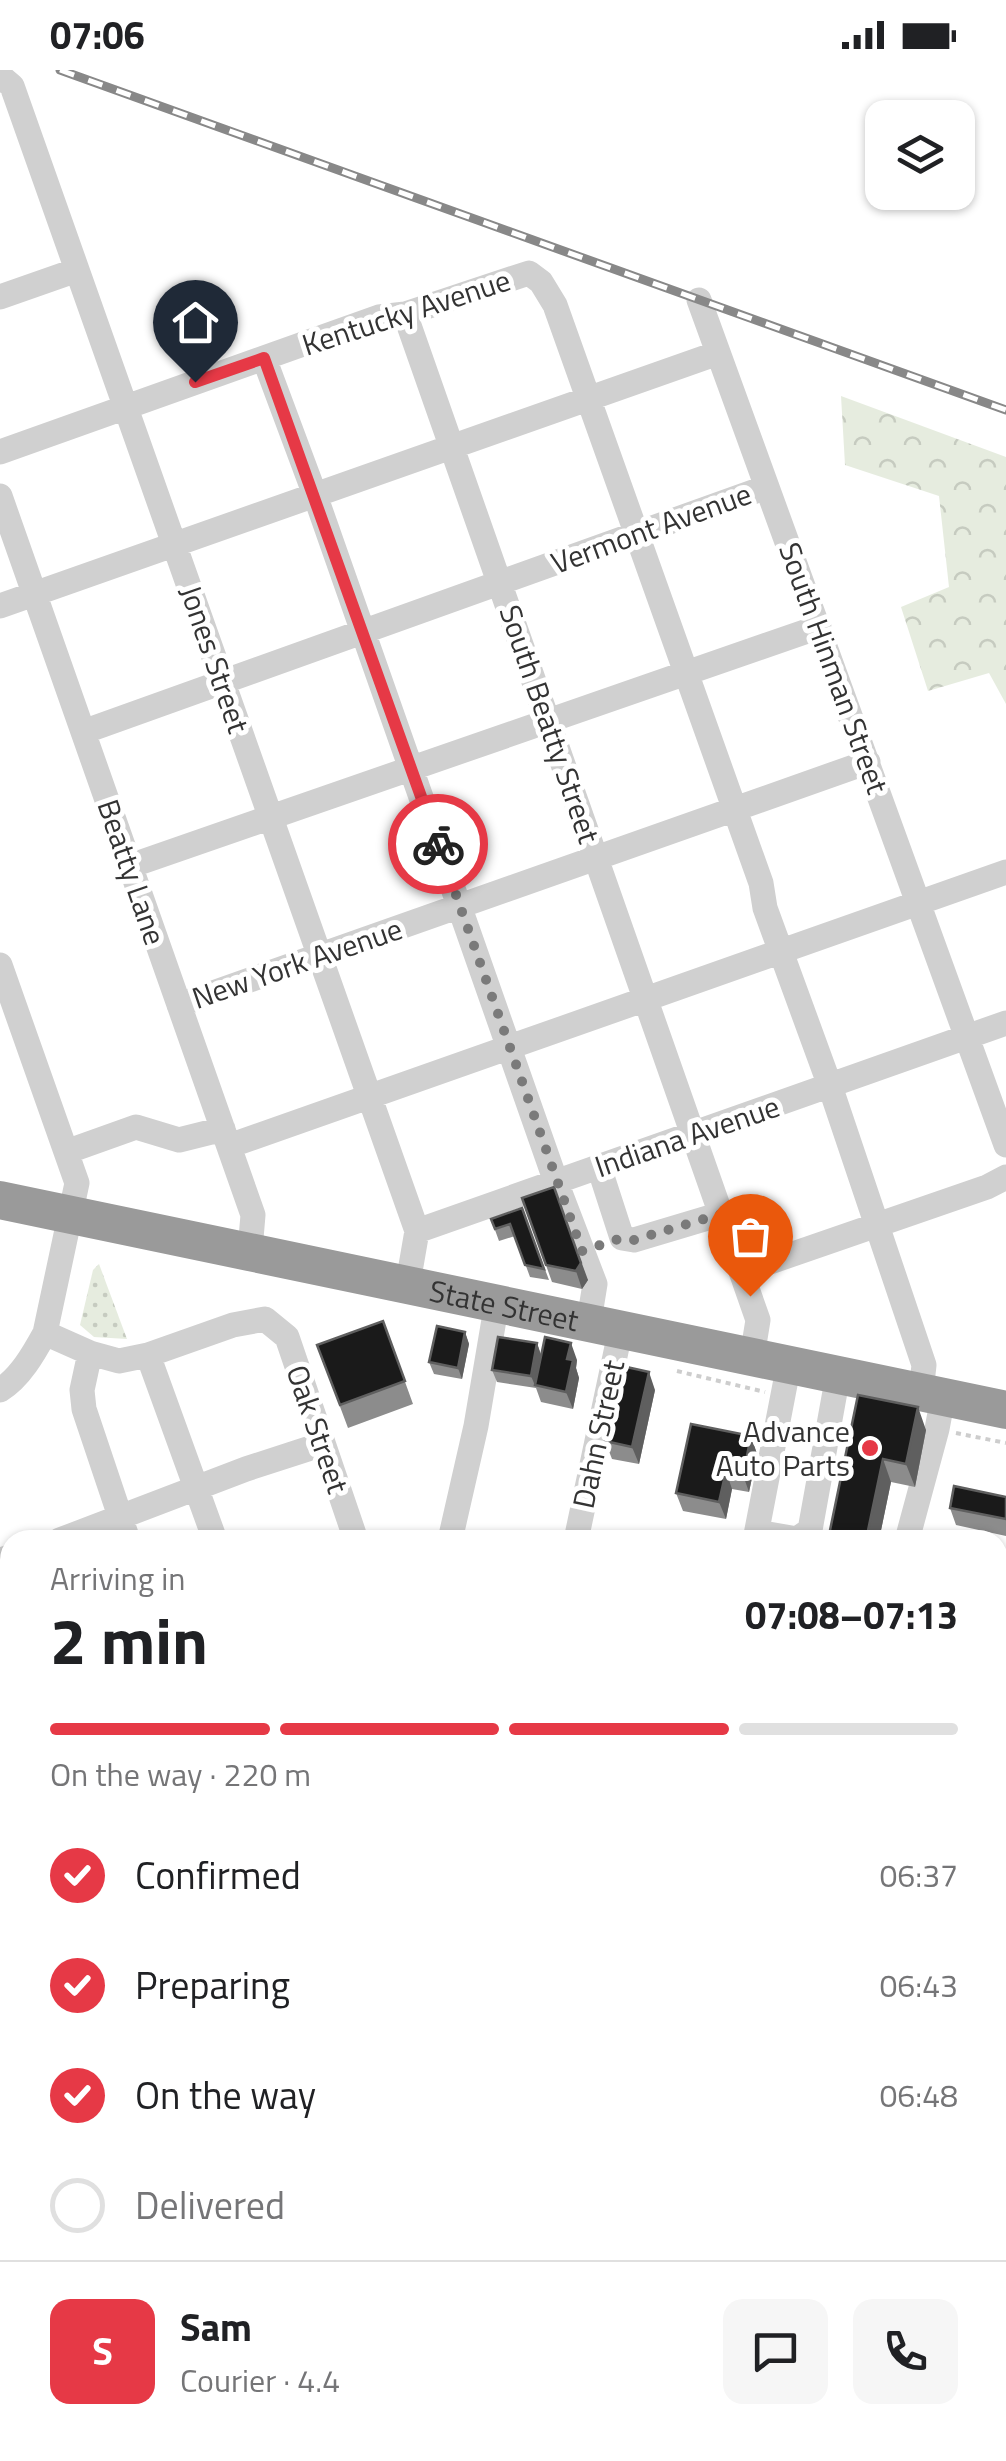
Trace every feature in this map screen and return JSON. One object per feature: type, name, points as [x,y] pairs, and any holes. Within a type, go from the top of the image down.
[{"type":"highway","name":"State Street","points":[[0,1200],[1006,1410]]},
{"type":"street","name":"Jones Street","points":[[6,81],[126,406],[417,1231]]},
{"type":"street","points":[[0,297],[77,270]]},
{"type":"street","name":"Kentucky Avenue","points":[[0,452],[378,317],[405,314],[530,273],[555,305],[589,399]]},
{"type":"street","name":"South Hinman Street","points":[[698,300],[1006,1145]]},
{"type":"street","name":"South Beatty Street","points":[[405,314],[770,1361],[756,1530]]},
{"type":"street","points":[[0,606],[718,354]]},
{"type":"street","name":"Dahn Street","points":[[264,358],[595,1284],[605,1325],[577,1530]]},
{"type":"street","points":[[589,399],[924,1365],[938,1429],[910,1530]]},
{"type":"street","name":"Vermont Avenue","points":[[83,732],[767,487]]},
{"type":"street","name":"Beatty Lane","points":[[0,496],[253,1216],[250,1250]]},
{"type":"street","points":[[130,866],[819,626]]},
{"type":"street","name":"New York Avenue","points":[[179,1005],[868,762]]},
{"type":"street","points":[[66,1152],[136,1127],[179,1140],[226,1138],[370,1097],[1006,872]]},
{"type":"street","points":[[0,965],[77,1184],[45,1333],[34,1353],[0,1390]]},
{"type":"street","name":"Indiana Avenue","points":[[417,1231],[1006,1023]]},
{"type":"street","points":[[599,1168],[622,1238]]},
{"type":"street","points":[[741,1272],[1006,1177]]},
{"type":"street","points":[[582,1251],[721,1214]]},
{"type":"street","points":[[408,1283],[417,1231]]},
{"type":"street","points":[[452,1530],[476,1426],[497,1302]]},
{"type":"street","name":"Oak Street","points":[[45,1333],[90,1353],[119,1360],[148,1355],[233,1325],[265,1320],[287,1337],[353,1530]]},
{"type":"street","points":[[90,1353],[82,1390],[84,1409],[124,1530],[194,1490],[323,1444]]},
{"type":"street","points":[[148,1355],[211,1530]]},
{"type":"street","points":[[810,1530],[838,1375]]},
{"type":"green space","points":[[841,396],[1006,457],[1006,704],[989,673],[928,691],[901,607],[949,587],[939,496],[845,465]]},
{"type":"green space","points":[[99,1264],[127,1339],[94,1337],[80,1325],[93,1270]]},
{"type":"building","points":[[554,1187],[581,1263],[576,1271],[546,1265],[522,1198]]},
{"type":"building","points":[[522,1208],[544,1269],[525,1265],[510,1224],[495,1229],[491,1219]]},
{"type":"building","points":[[383,1321],[405,1381],[340,1405],[317,1345]]},
{"type":"building","points":[[437,1326],[465,1332],[458,1368],[429,1362]]},
{"type":"building","points":[[498,1337],[537,1343],[531,1376],[492,1370]]},
{"type":"building","points":[[545,1337],[571,1343],[567,1359],[573,1360],[566,1392],[535,1385]]},
{"type":"building","points":[[622,1366],[649,1372],[632,1447],[605,1441]]},
{"type":"building","points":[[858,1395],[918,1407],[906,1464],[883,1459],[868,1530],[830,1530]]},
{"type":"building","points":[[691,1424],[751,1436],[743,1475],[726,1471],[719,1502],[676,1493]]},
{"type":"building","points":[[954,1486],[1006,1497],[1006,1519],[950,1508]]},
{"type":"railway","points":[[60,70],[1006,410]]},
{"type":"way so far","points":[[438,844],[582,1251],[721,1214],[750,1296]]},
{"type":"place","name":"Advance Auto Parts","points":[[870,1448]]},
{"type":"route","points":[[195,382],[264,358],[438,844]]}]
